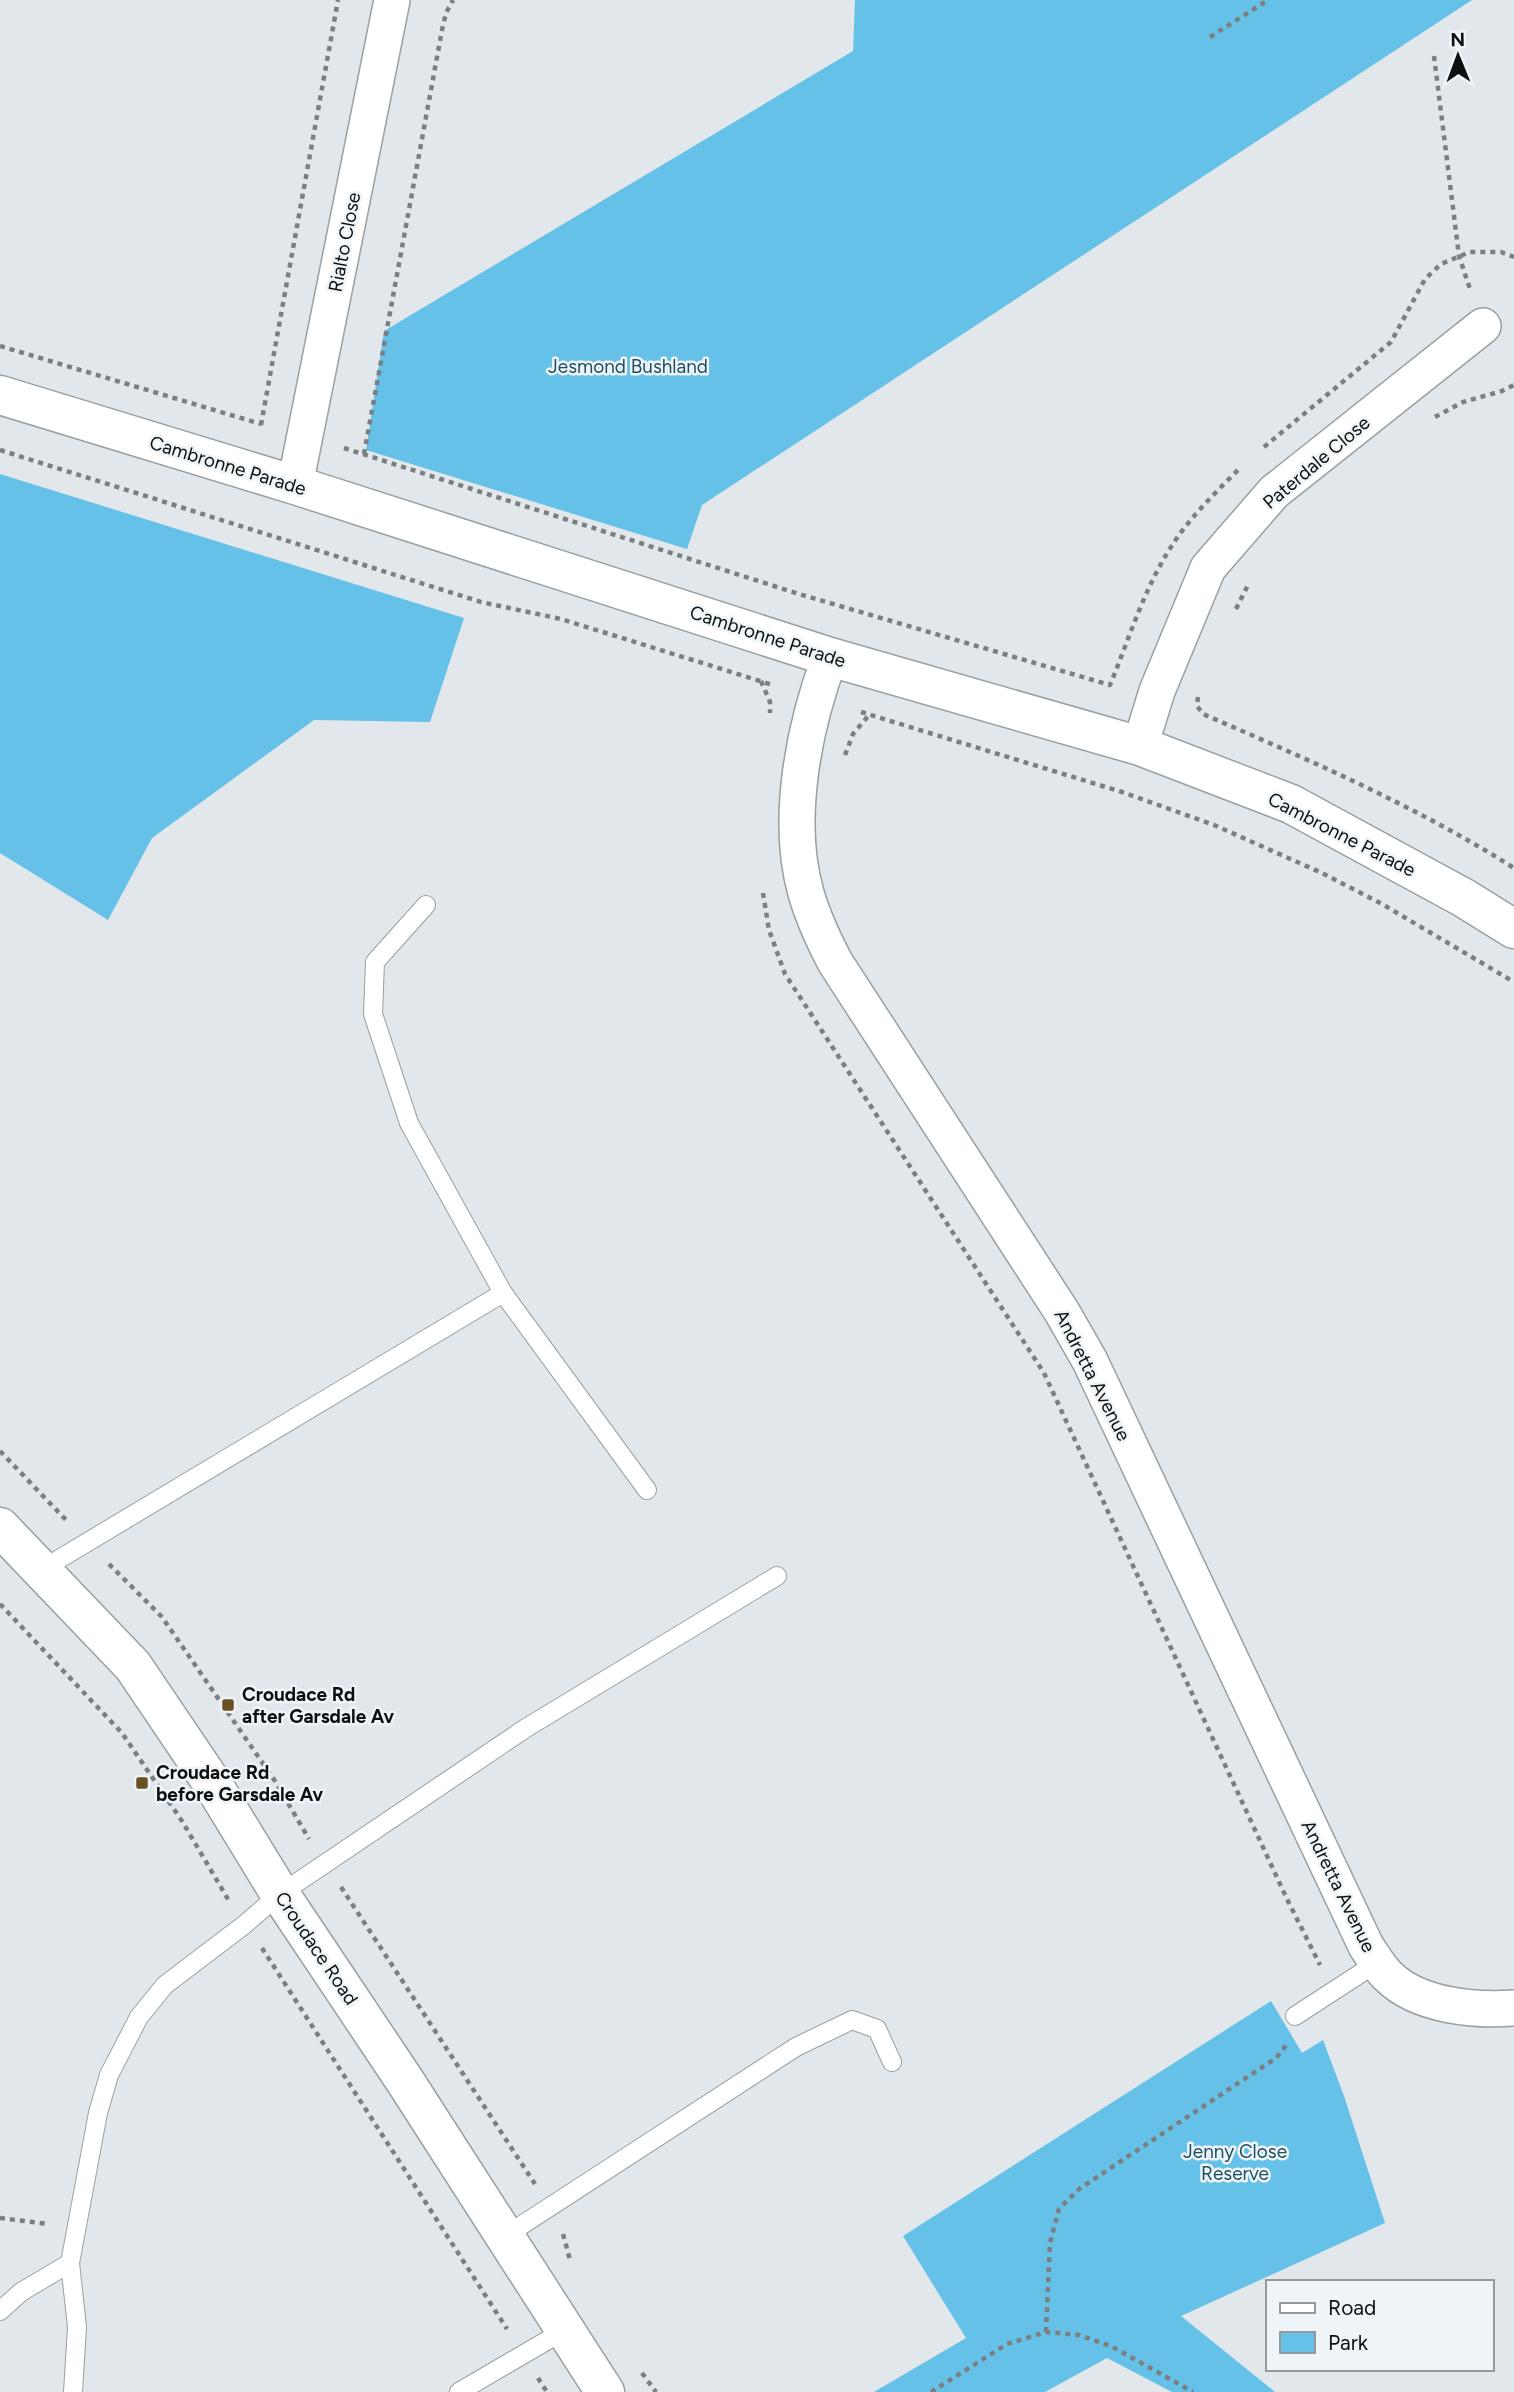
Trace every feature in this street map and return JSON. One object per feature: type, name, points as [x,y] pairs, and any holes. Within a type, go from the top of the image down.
[{"type":"street","name":"Rialto Close","points":[[295,485],[392,0]]},
{"type":"street","name":"Paterdale Close","points":[[1140,746],[1157,691],[1208,568],[1274,492],[1483,326]]},
{"type":"street","name":"Cambronne Parade","points":[[0,396],[295,485],[830,657],[1140,746],[1291,804],[1464,898],[1514,929]]},
{"type":"street","name":"Andretta Avenue","points":[[830,657],[815,697],[798,804],[798,853],[816,926],[835,962],[1062,1312],[1090,1361],[1366,1946],[1389,1978],[1416,1995],[1454,2007],[1487,2010],[1514,2008]]},
{"type":"street","name":"Croudace Road","points":[[17,1550],[133,1666],[214,1786],[280,1894],[605,2392]]},
{"type":"lane","points":[[426,905],[375,962],[373,1014],[409,1123],[503,1293],[647,1490]]},
{"type":"lane","points":[[17,1550],[88,1542],[503,1293]]},
{"type":"lane","points":[[73,2392],[77,2327],[69,2263],[98,2113],[109,2075],[123,2046],[139,2017],[165,1985],[280,1894],[526,1728],[777,1576]]},
{"type":"lane","points":[[1295,2016],[1378,1962]]},
{"type":"lane","points":[[505,2236],[796,2047],[852,2020],[877,2029],[892,2062]]},
{"type":"lane","points":[[0,2311],[21,2292],[69,2263]]},
{"type":"lane","points":[[459,2392],[565,2330]]},
{"type":"path","points":[[0,346],[261,425],[338,0]]},
{"type":"path","points":[[364,454],[432,82],[446,13],[453,0]]},
{"type":"path","points":[[1210,37],[1268,0]]},
{"type":"path","points":[[1434,55],[1459,256],[1483,326]]},
{"type":"path","points":[[1258,451],[1391,342],[1425,279],[1441,264],[1470,252],[1501,252],[1514,257]]},
{"type":"path","points":[[1430,419],[1463,402],[1514,385]]},
{"type":"path","points":[[344,448],[799,594],[1113,686],[1152,580],[1172,546],[1206,502],[1248,460]]},
{"type":"path","points":[[0,450],[481,602],[561,619],[773,685]]},
{"type":"path","points":[[1233,615],[1250,581]]},
{"type":"path","points":[[761,681],[770,702],[770,724]]},
{"type":"path","points":[[1201,687],[1197,706],[1203,714],[1406,807],[1514,868]]},
{"type":"path","points":[[861,712],[1122,792],[1214,825],[1322,873],[1382,904],[1514,982]]},
{"type":"path","points":[[762,884],[769,930],[785,974],[1044,1373],[1286,1897],[1333,1991]]},
{"type":"path","points":[[0,1451],[162,1617],[275,1781],[324,1864],[350,1898],[550,2207],[562,2230],[571,2264]]},
{"type":"path","points":[[0,1604],[122,1733],[182,1821],[244,1925],[264,1951],[547,2392]]},
{"type":"path","points":[[1046,2332],[1050,2243],[1059,2209],[1079,2189],[1276,2058],[1288,2043],[1295,2016]]},
{"type":"path","points":[[0,2218],[76,2227]]},
{"type":"path","points":[[932,2392],[1007,2344],[1046,2332],[1079,2335],[1111,2346],[1193,2392]]},
{"type":"path","points":[[642,2371],[656,2392]]},
{"type":"green space","name":"Jesmond Bushland","points":[[855,0],[1472,0],[702,505],[687,549],[366,450],[384,331],[853,51]]},
{"type":"green space","points":[[0,474],[464,618],[430,722],[314,720],[152,838],[108,920],[0,853]]},
{"type":"green space","name":"Jenny Close Reserve","points":[[1271,2001],[1302,2053],[1323,2040],[1385,2223],[1181,2316],[1275,2392],[1172,2392],[1107,2358],[1045,2392],[874,2392],[966,2338],[903,2236]]},
{"type":"place","name":"Croudace Rd after Garsdale Av","points":[[228,1705]]},
{"type":"place","name":"Croudace Rd before Garsdale Av","points":[[142,1783]]}]
